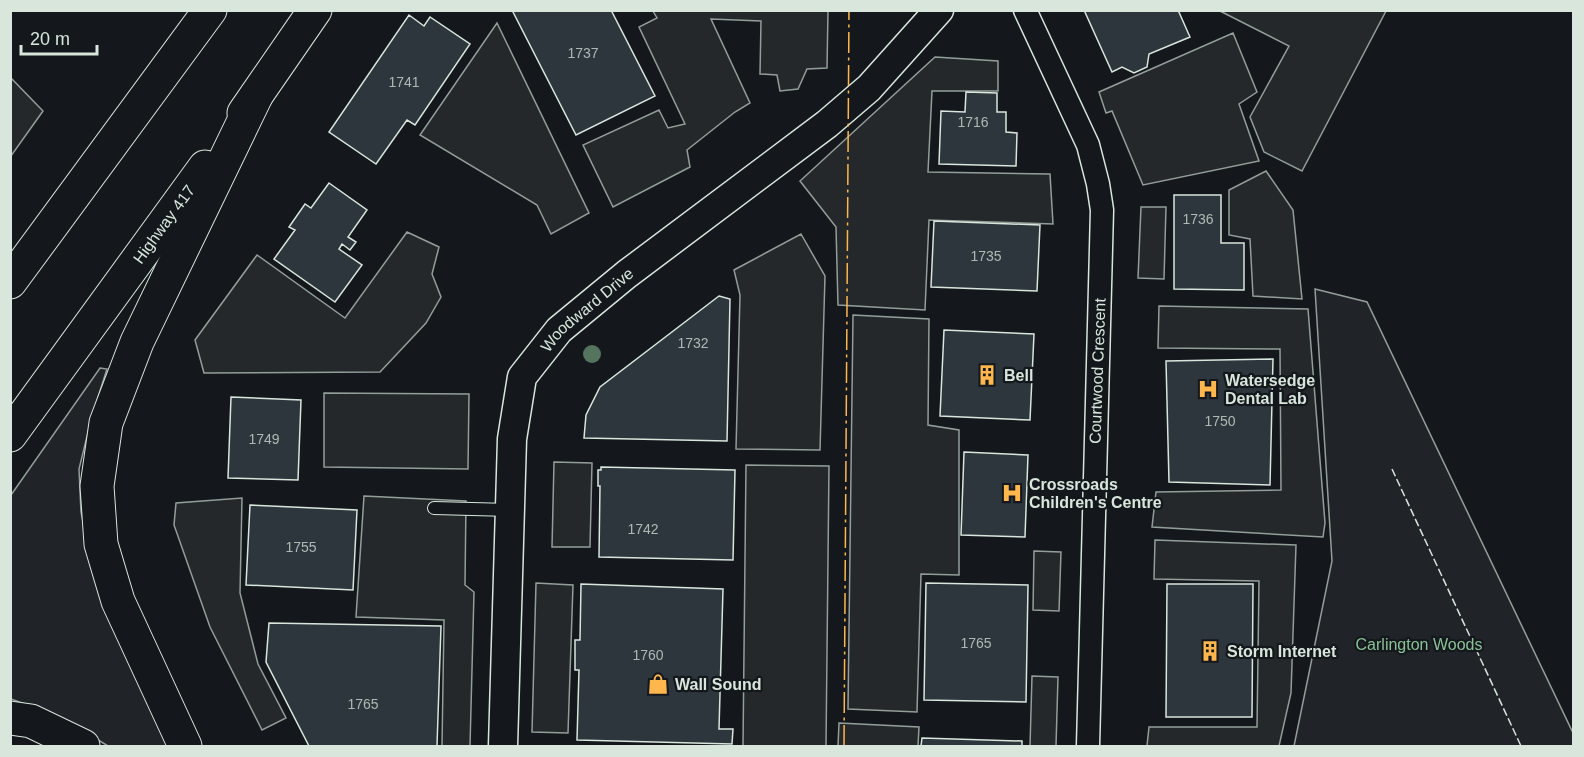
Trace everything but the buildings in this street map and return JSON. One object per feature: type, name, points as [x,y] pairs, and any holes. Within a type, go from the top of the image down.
[{"type":"highway","points":[[10,282],[210,10]]},
{"type":"highway","name":"Highway 417","points":[[10,435],[256,96],[315,10]]},
{"type":"highway","points":[[185,747],[118,601],[101,544],[97,486],[106,423],[137,342],[256,96]]},
{"type":"highway","points":[[10,718],[31,721],[83,747]]},
{"type":"street","name":"Woodward Drive","points":[[503,747],[512,439],[522,377],[559,330],[627,274],[826,124],[869,88],[939,10]]},
{"type":"street","name":"Courtwood Crescent","points":[[1025,10],[1088,145],[1102,210],[1088,747]]},
{"type":"lane","points":[[434,508],[510,510]]},
{"type":"green space","name":"Carlington Woods","points":[[1315,289],[1367,302],[1573,733],[1573,746],[1294,746],[1332,561]]},
{"type":"green space","points":[[100,368],[107,369],[79,469],[81,512],[95,579],[171,746],[108,746],[60,717],[11,699],[11,495]]},
{"type":"shaded area","points":[[653,11],[828,11],[827,68],[807,69],[798,89],[780,91],[777,75],[760,74],[761,21],[711,19],[750,103],[687,150],[690,167],[613,207],[583,145],[659,110],[668,128],[685,124],[639,27],[657,18]]},
{"type":"shaded area","points":[[1220,11],[1386,11],[1302,171],[1264,152],[1250,117],[1289,46]]},
{"type":"shaded area","points":[[497,23],[589,213],[551,234],[537,205],[420,135]]},
{"type":"shaded area","points":[[1233,33],[1257,92],[1239,104],[1259,161],[1143,185],[1112,111],[1106,113],[1099,92]]},
{"type":"shaded area","points":[[935,57],[998,61],[998,91],[932,91],[928,172],[1050,174],[1053,224],[929,220],[925,310],[838,305],[836,227],[800,181]]},
{"type":"shaded area","points":[[11,78],[43,111],[11,156]]},
{"type":"shaded area","points":[[1266,171],[1293,210],[1302,299],[1253,296],[1250,239],[1229,235],[1229,190]]},
{"type":"shaded area","points":[[1141,207],[1166,207],[1164,279],[1138,278]]},
{"type":"shaded area","points":[[407,232],[439,247],[432,274],[441,297],[426,323],[380,372],[204,373],[195,340],[257,255],[345,318]]},
{"type":"shaded area","points":[[801,234],[825,276],[820,450],[736,449],[740,295],[734,270]]},
{"type":"shaded area","points":[[1159,306],[1308,309],[1325,523],[1323,537],[1152,527],[1156,492],[1281,490],[1280,349],[1158,348]]},
{"type":"shaded area","points":[[853,315],[929,319],[928,425],[959,430],[959,575],[921,574],[917,712],[848,709]]},
{"type":"shaded area","points":[[324,393],[469,394],[468,469],[324,467]]},
{"type":"shaded area","points":[[554,462],[592,463],[590,547],[552,547]]},
{"type":"shaded area","points":[[746,465],[829,466],[826,746],[743,746]]},
{"type":"shaded area","points":[[364,496],[466,501],[465,585],[474,592],[470,746],[442,746],[444,620],[356,617]]},
{"type":"shaded area","points":[[242,498],[240,593],[258,664],[286,718],[262,730],[210,627],[174,525],[176,503]]},
{"type":"shaded area","points":[[1155,540],[1296,545],[1291,693],[1279,746],[1147,746],[1149,727],[1257,727],[1259,581],[1154,579]]},
{"type":"shaded area","points":[[1034,551],[1061,552],[1059,611],[1033,610]]},
{"type":"shaded area","points":[[536,583],[573,585],[568,733],[532,732]]},
{"type":"shaded area","points":[[1032,676],[1058,677],[1056,746],[1030,746]]},
{"type":"shaded area","points":[[839,723],[919,727],[918,746],[838,746]]},
{"type":"fence","points":[[1392,469],[1521,746]]},
{"type":"power","points":[[844,746],[849,10]]},
{"type":"place","name":"Bell","points":[[987,375]]},
{"type":"place","name":"Watersedge Dental Lab","points":[[1208,389]]},
{"type":"place","name":"Crossroads Children's Centre","points":[[1012,493]]},
{"type":"place","name":"Storm Internet","points":[[1210,651]]},
{"type":"place","name":"Wall Sound","points":[[658,684]]}]
